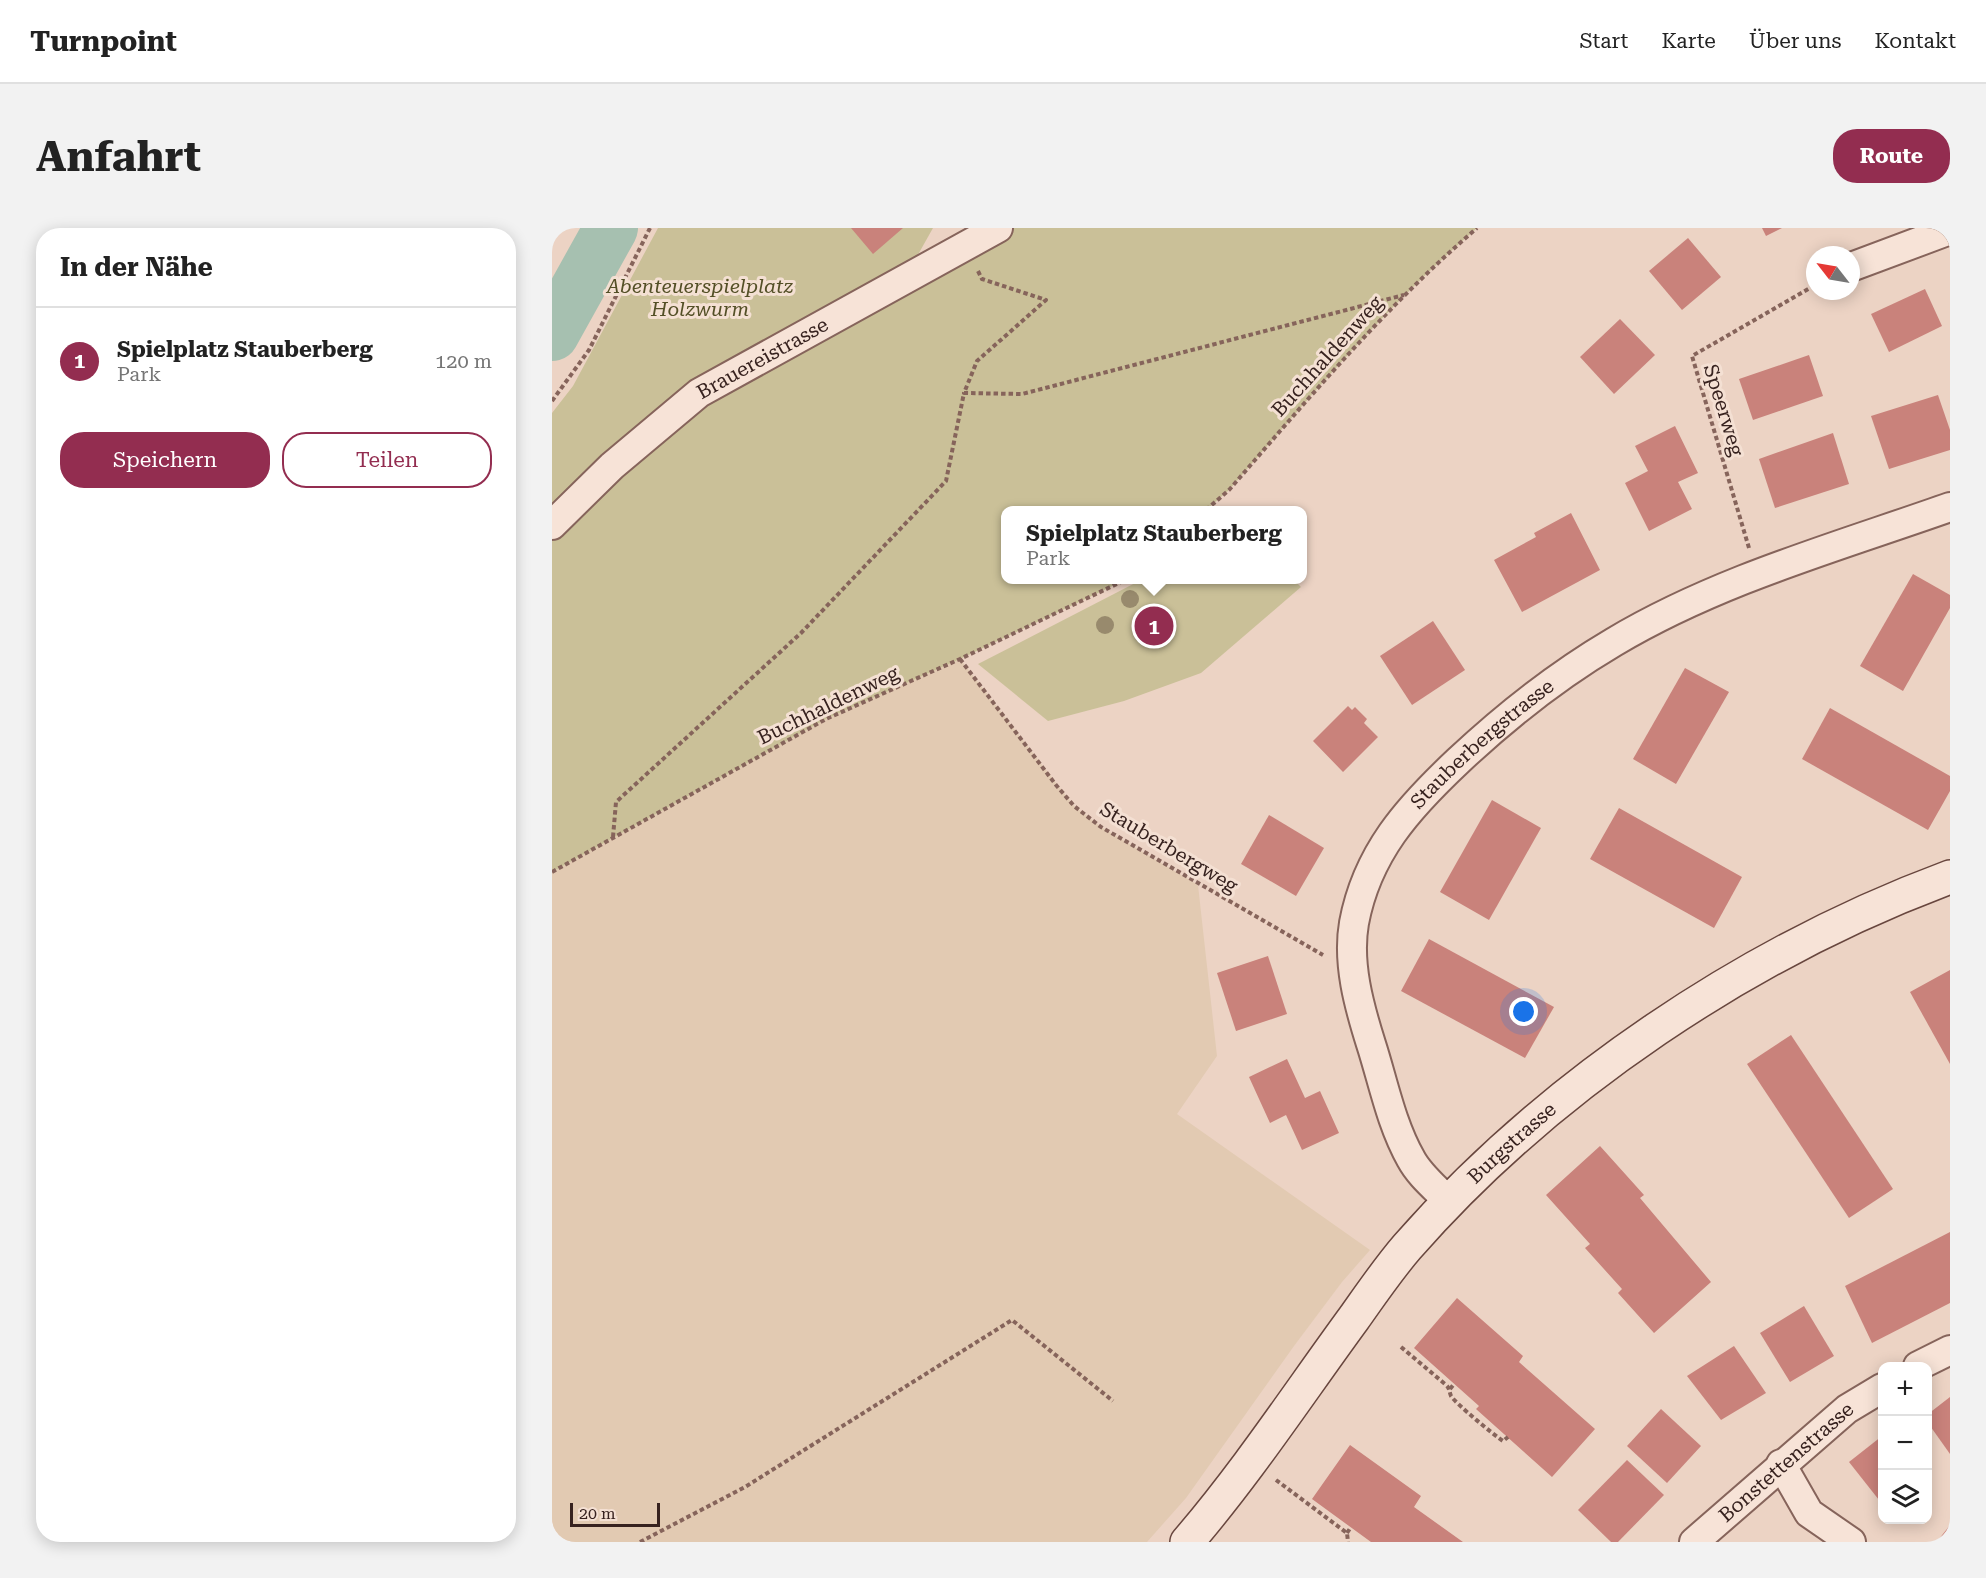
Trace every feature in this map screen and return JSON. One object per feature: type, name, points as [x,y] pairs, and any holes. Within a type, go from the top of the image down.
[{"type":"street","name":"Brauereistrasse","points":[[552,525],[612,466],[699,393],[998,228]]},
{"type":"street","points":[[1860,264],[1950,230]]},
{"type":"street","name":"Stauberbergstrasse","points":[[1450,1203],[1411,1161],[1398,1131],[1360,1008],[1354,972],[1354,926],[1364,884],[1383,844],[1409,810],[1440,777],[1487,734],[1560,677],[1617,640],[1756,575],[1950,507]]},
{"type":"street","name":"Burgstrasse","points":[[1187,1542],[1250,1461],[1397,1259],[1450,1203],[1536,1122],[1626,1050],[1699,1002],[1819,932],[1950,877]]},
{"type":"street","points":[[1926,1362],[1950,1350]]},
{"type":"street","name":"Bonstettenstrasse","points":[[1694,1542],[1847,1409],[1878,1390]]},
{"type":"street","points":[[1781,1464],[1809,1512],[1851,1542]]},
{"type":"path","points":[[552,401],[589,350],[650,228]]},
{"type":"path","name":"Buchhaldenweg","points":[[1211,506],[1229,490],[1369,329],[1477,228]]},
{"type":"path","points":[[613,837],[616,802],[801,633],[946,481],[964,393],[977,361],[1046,300],[982,279],[965,247]]},
{"type":"path","name":"Speerweg","points":[[1756,575],[1740,513],[1692,356],[1806,290]]},
{"type":"path","points":[[964,393],[1022,394],[1404,295]]},
{"type":"path","name":"Buchhaldenweg","points":[[552,872],[826,719],[960,659],[1115,584]]},
{"type":"path","name":"Stauberbergweg","points":[[960,659],[1074,806],[1101,827],[1317,951]]},
{"type":"path","points":[[640,1542],[746,1487],[1012,1320],[1113,1401]]},
{"type":"path","points":[[1401,1347],[1450,1389],[1451,1396],[1499,1438],[1503,1441],[1508,1437]]},
{"type":"path","points":[[1450,1389],[1454,1384]]},
{"type":"path","points":[[1250,1461],[1347,1533]]},
{"type":"path","points":[[1347,1542],[1347,1533],[1351,1527]]},
{"type":"shaded area","points":[[960,659],[1074,806],[1101,827],[1198,885],[1217,1056],[1177,1114],[1370,1250],[1342,1282],[1294,1346],[1186,1498],[1147,1542],[552,1542],[552,872],[826,719]]},
{"type":"green space","name":"Abenteuerspielplatz Holzwurm","points":[[658,228],[933,228],[915,260],[552,509],[552,413],[573,386]]},
{"type":"green space","points":[[998,228],[1477,228],[1443,258],[1379,322],[1229,490],[1211,506],[1001,506],[1001,584],[1117,584],[960,659],[826,719],[552,872],[552,525],[699,393]]},
{"type":"green space","points":[[1133,584],[1298,584],[1301,587],[1201,673],[1124,701],[1048,721],[978,664]]},
{"type":"building","points":[[851,228],[903,228],[873,254]]},
{"type":"building","points":[[1762,228],[1782,228],[1766,236]]},
{"type":"building","points":[[1688,238],[1721,277],[1682,310],[1649,271]]},
{"type":"building","points":[[1925,289],[1942,326],[1889,352],[1871,314]]},
{"type":"building","points":[[1620,319],[1655,355],[1614,394],[1580,357]]},
{"type":"building","points":[[1809,355],[1823,396],[1753,420],[1739,379]]},
{"type":"building","points":[[1938,395],[1950,430],[1950,450],[1889,469],[1871,416]]},
{"type":"building","points":[[1675,426],[1698,473],[1678,482],[1692,509],[1649,531],[1625,483],[1648,471],[1635,446]]},
{"type":"building","points":[[1833,433],[1849,484],[1775,508],[1759,459]]},
{"type":"building","points":[[1571,513],[1600,570],[1522,612],[1494,560],[1536,537],[1534,533]]},
{"type":"building","points":[[1913,574],[1950,595],[1950,608],[1903,691],[1860,666]]},
{"type":"building","points":[[1433,621],[1465,670],[1412,705],[1380,656]]},
{"type":"building","points":[[1685,668],[1729,692],[1676,784],[1633,759]]},
{"type":"building","points":[[1348,706],[1352,710],[1355,707],[1367,719],[1364,723],[1378,737],[1343,772],[1313,741]]},
{"type":"building","points":[[1830,708],[1950,776],[1950,791],[1928,830],[1802,759]]},
{"type":"building","points":[[1492,800],[1541,828],[1489,920],[1440,892]]},
{"type":"building","points":[[1619,808],[1742,877],[1714,928],[1590,859]]},
{"type":"building","points":[[1269,815],[1324,848],[1296,896],[1241,864]]},
{"type":"building","points":[[1429,939],[1554,1007],[1525,1058],[1401,991]]},
{"type":"building","points":[[1268,956],[1287,1014],[1236,1031],[1217,973]]},
{"type":"building","points":[[1950,970],[1950,1064],[1910,992]]},
{"type":"building","points":[[1791,1035],[1893,1189],[1849,1218],[1747,1064]]},
{"type":"building","points":[[1287,1059],[1305,1098],[1320,1091],[1339,1133],[1302,1150],[1286,1115],[1270,1123],[1249,1077]]},
{"type":"building","points":[[1600,1146],[1644,1195],[1640,1198],[1711,1282],[1654,1333],[1618,1293],[1622,1289],[1585,1248],[1590,1244],[1546,1195]]},
{"type":"building","points":[[1950,1232],[1950,1303],[1872,1343],[1845,1286]]},
{"type":"building","points":[[1457,1298],[1523,1356],[1519,1362],[1595,1429],[1552,1477],[1476,1409],[1479,1406],[1414,1348]]},
{"type":"building","points":[[1804,1306],[1834,1356],[1790,1382],[1760,1333]]},
{"type":"building","points":[[1734,1346],[1766,1393],[1721,1420],[1687,1376]]},
{"type":"building","points":[[1950,1397],[1950,1454],[1932,1429],[1932,1411]]},
{"type":"building","points":[[1661,1409],[1701,1446],[1667,1483],[1627,1446]]},
{"type":"building","points":[[1878,1439],[1878,1499],[1849,1462]]},
{"type":"building","points":[[1350,1445],[1421,1496],[1414,1507],[1463,1542],[1371,1542],[1312,1499]]},
{"type":"building","points":[[1627,1460],[1664,1495],[1618,1542],[1611,1542],[1578,1510]]},
{"type":"building","points":[[1950,1525],[1950,1542],[1943,1542],[1939,1539]]},
{"type":"waterway","points":[[552,334],[611,228]]},
{"type":"place","name":"Spielplatz Stauberberg","points":[[1154,626]]}]
